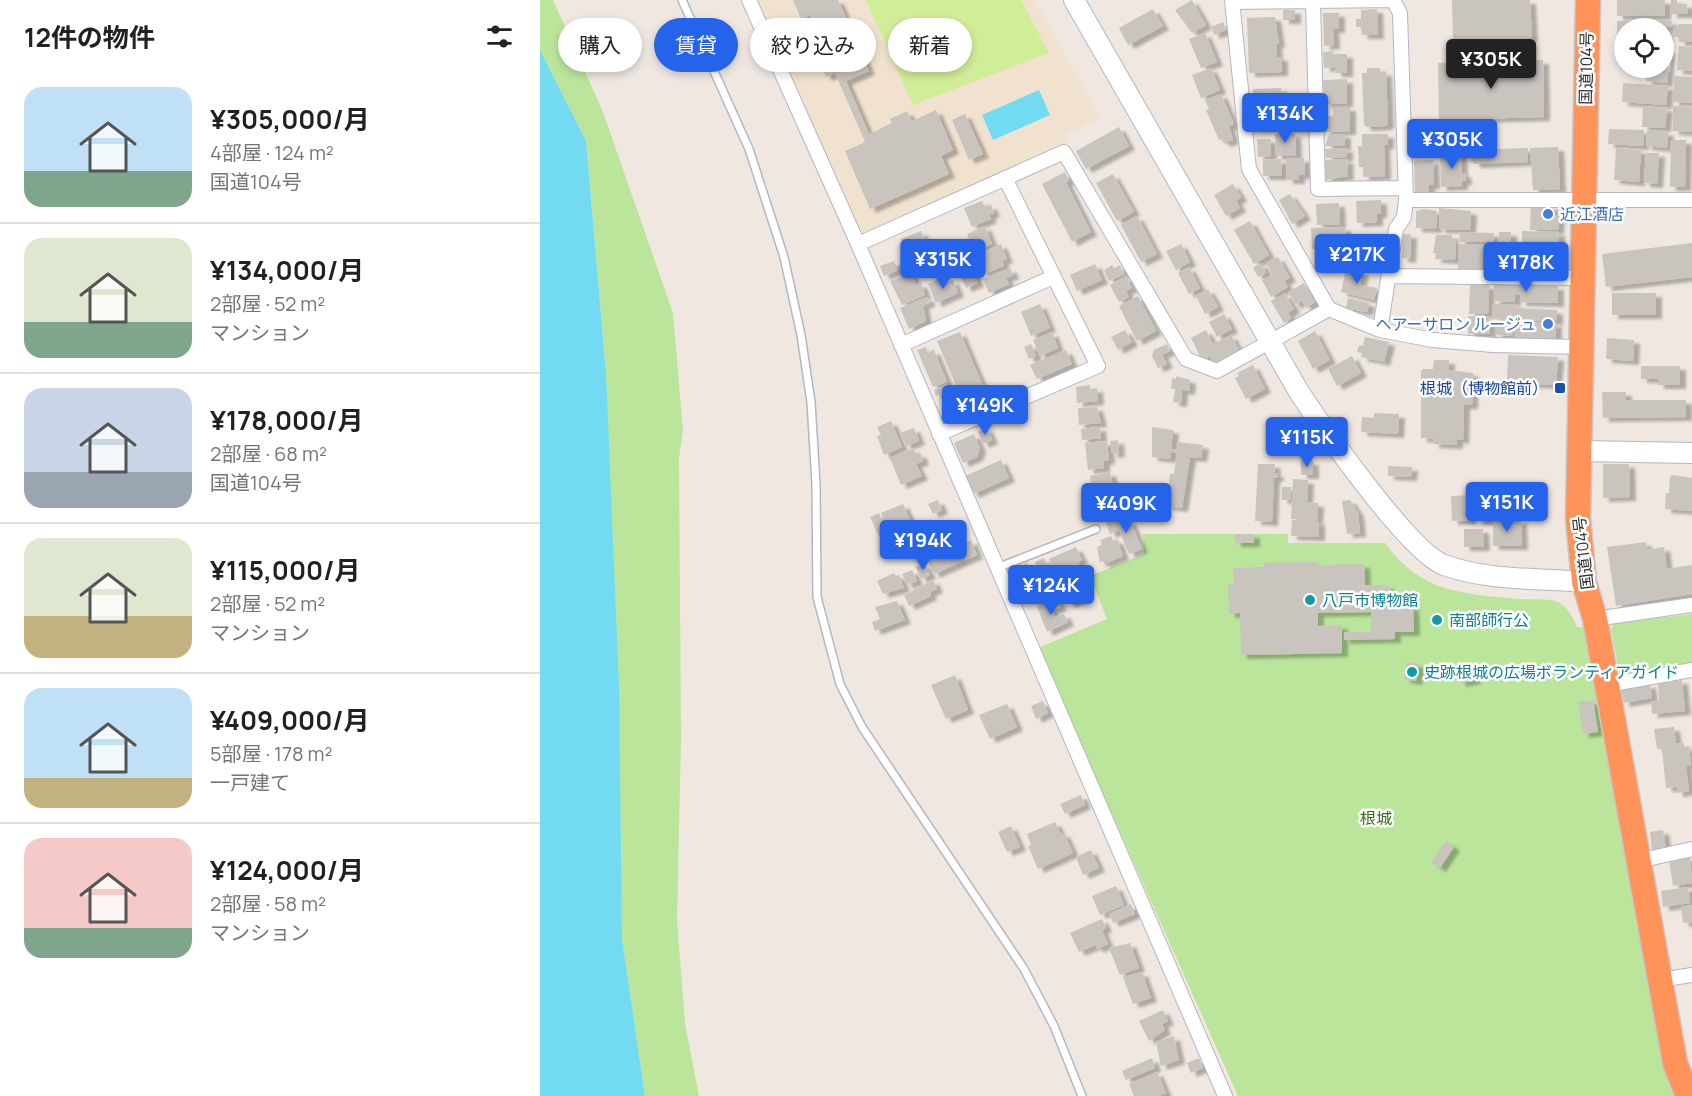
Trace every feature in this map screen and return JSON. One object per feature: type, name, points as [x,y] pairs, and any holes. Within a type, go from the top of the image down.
[{"type":"highway","name":"国道104号","points":[[1588,0],[1578,519],[1584,582],[1595,619],[1675,1063],[1688,1096]]},
{"type":"street","points":[[749,0],[858,244],[1226,1096]]},
{"type":"street","points":[[1074,0],[1269,342],[1339,451],[1420,548],[1442,565],[1476,573],[1584,582]]},
{"type":"street","points":[[1380,330],[1396,229],[1404,217],[1406,194],[1400,13],[1393,0],[1233,1],[1249,169],[1329,309],[1380,330],[1432,340],[1493,345],[1581,347]]},
{"type":"street","points":[[1313,2],[1317,189],[1583,200],[1692,200]]},
{"type":"street","points":[[858,244],[1064,152],[1186,359],[1217,371],[1329,309]]},
{"type":"street","points":[[939,434],[1098,366],[1005,178]]},
{"type":"street","points":[[1390,276],[1582,278]]},
{"type":"street","points":[[901,345],[1053,277]]},
{"type":"street","points":[[1579,451],[1692,453]]},
{"type":"street","points":[[1595,619],[1692,605]]},
{"type":"street","points":[[1607,686],[1692,670]]},
{"type":"street","points":[[1638,861],[1692,849]]},
{"type":"street","points":[[1660,980],[1692,975]]},
{"type":"lane","points":[[682,0],[749,149],[784,257],[801,335],[811,402],[816,484],[816,597],[840,684],[862,727],[1029,977],[1054,1026],[1082,1096]]},
{"type":"lane","points":[[997,568],[1096,529]]},
{"type":"shaded area","points":[[757,0],[1034,0],[1100,117],[1065,135],[1069,142],[869,231],[858,230],[789,72],[876,72],[876,18],[765,18]]},
{"type":"green space","points":[[540,0],[553,0],[561,18],[558,18],[558,72],[585,72],[603,112],[673,313],[683,431],[679,458],[681,740],[677,920],[685,1024],[699,1096],[645,1096],[622,939],[606,373],[586,141],[540,50]]},
{"type":"green space","points":[[866,0],[1021,0],[1049,53],[913,105],[898,72],[972,72],[972,18],[888,18],[888,49]]},
{"type":"green space","name":"根城","points":[[1143,534],[1288,534],[1288,543],[1385,543],[1413,572],[1445,588],[1480,595],[1558,602],[1572,616],[1577,627],[1585,627],[1661,1052],[1675,1096],[1238,1096],[1038,648],[1107,619],[1090,576],[1144,554]]},
{"type":"green space","points":[[1692,614],[1692,664],[1620,677],[1611,629],[1614,623]]},
{"type":"water","points":[[540,50],[586,141],[606,373],[619,687],[622,939],[645,1096],[540,1096]]},
{"type":"water","points":[[1039,90],[1050,115],[993,140],[982,115]]},
{"type":"building","points":[[793,0],[838,0],[846,18],[811,18],[810,15],[801,18]]},
{"type":"building","points":[[1192,0],[1206,25],[1192,33],[1175,10]]},
{"type":"building","points":[[1452,0],[1530,0],[1532,38],[1453,40]]},
{"type":"building","points":[[1617,0],[1665,0],[1665,16],[1617,16]]},
{"type":"building","points":[[1671,0],[1677,0],[1677,4],[1687,4],[1688,14],[1671,14]]},
{"type":"building","points":[[1153,9],[1163,26],[1128,45],[1119,28]]},
{"type":"building","points":[[1377,9],[1378,35],[1362,35],[1361,27],[1356,27],[1356,19],[1361,19],[1361,10]]},
{"type":"building","points":[[1283,10],[1295,10],[1295,20],[1283,20]]},
{"type":"building","points":[[1323,13],[1339,13],[1339,29],[1333,29],[1334,45],[1324,46]]},
{"type":"building","points":[[1275,17],[1279,44],[1276,44],[1277,57],[1282,57],[1282,72],[1249,73],[1247,18]]},
{"type":"building","points":[[1223,22],[1226,30],[1214,35],[1211,27]]},
{"type":"building","points":[[1679,24],[1692,24],[1692,42],[1679,42],[1679,37],[1674,37],[1674,27],[1679,27]]},
{"type":"building","points":[[1205,33],[1217,62],[1201,68],[1189,39]]},
{"type":"building","points":[[1679,46],[1692,47],[1692,71],[1677,70]]},
{"type":"building","points":[[1333,51],[1333,54],[1347,54],[1347,73],[1336,73],[1335,67],[1324,68],[1323,52]]},
{"type":"building","points":[[1543,60],[1544,117],[1439,120],[1438,63]]},
{"type":"building","points":[[1211,68],[1220,90],[1201,98],[1192,75]]},
{"type":"building","points":[[1367,68],[1380,68],[1380,72],[1386,72],[1388,124],[1385,126],[1367,127],[1364,125],[1362,73],[1367,73]]},
{"type":"building","points":[[824,72],[867,72],[846,81],[869,134],[892,123],[890,119],[907,111],[912,121],[936,110],[953,150],[941,156],[949,174],[870,209],[845,151],[865,142],[835,73],[826,77]]},
{"type":"building","points":[[1674,76],[1692,77],[1692,103],[1673,102]]},
{"type":"building","points":[[1646,78],[1667,78],[1667,83],[1646,81]]},
{"type":"building","points":[[1347,79],[1347,103],[1325,104],[1323,80]]},
{"type":"building","points":[[1623,83],[1668,86],[1666,105],[1622,102]]},
{"type":"building","points":[[1281,88],[1281,98],[1277,98],[1278,127],[1255,128],[1253,89]]},
{"type":"building","points":[[1221,94],[1234,124],[1229,126],[1233,140],[1224,143],[1222,139],[1219,140],[1206,110],[1209,109],[1205,100]]},
{"type":"building","points":[[1643,106],[1667,108],[1665,128],[1642,127]]},
{"type":"building","points":[[1673,106],[1692,107],[1692,132],[1673,131]]},
{"type":"building","points":[[1333,107],[1350,107],[1350,131],[1325,132],[1324,117],[1333,116]]},
{"type":"building","points":[[965,114],[983,154],[969,160],[952,120]]},
{"type":"building","points":[[1119,127],[1129,146],[1086,169],[1076,151]]},
{"type":"building","points":[[1609,129],[1644,130],[1643,146],[1608,144]]},
{"type":"building","points":[[1647,130],[1668,132],[1667,148],[1646,146]]},
{"type":"building","points":[[1295,133],[1296,155],[1276,156],[1275,134]]},
{"type":"building","points":[[1329,134],[1345,134],[1345,146],[1325,146]]},
{"type":"building","points":[[1362,134],[1388,134],[1388,145],[1384,145],[1385,176],[1363,177],[1363,167],[1359,167],[1358,146],[1362,146]]},
{"type":"building","points":[[1257,139],[1271,139],[1271,156],[1258,157]]},
{"type":"building","points":[[1671,140],[1686,140],[1685,187],[1670,187]]},
{"type":"building","points":[[1558,147],[1560,189],[1533,190],[1530,148]]},
{"type":"building","points":[[1347,148],[1347,157],[1326,158],[1325,149]]},
{"type":"building","points":[[1528,148],[1528,162],[1474,164],[1474,158],[1466,158],[1465,150]]},
{"type":"building","points":[[1616,148],[1641,150],[1639,182],[1614,180]]},
{"type":"building","points":[[1461,152],[1462,174],[1465,173],[1466,181],[1462,181],[1462,186],[1441,187],[1440,153]]},
{"type":"building","points":[[1646,153],[1659,153],[1657,184],[1644,183]]},
{"type":"building","points":[[1304,158],[1305,175],[1299,175],[1299,180],[1287,180],[1286,159]]},
{"type":"building","points":[[1281,159],[1282,176],[1263,176],[1263,160]]},
{"type":"building","points":[[1347,159],[1348,176],[1326,180],[1325,160]]},
{"type":"building","points":[[1433,160],[1434,185],[1429,185],[1429,192],[1415,192],[1414,161]]},
{"type":"building","points":[[1065,172],[1069,181],[1066,182],[1091,232],[1072,242],[1042,184]]},
{"type":"building","points":[[1113,174],[1134,212],[1117,221],[1096,183]]},
{"type":"building","points":[[1233,184],[1241,197],[1236,201],[1240,208],[1226,216],[1214,195]]},
{"type":"building","points":[[1290,194],[1305,216],[1292,224],[1279,200]]},
{"type":"building","points":[[1381,200],[1381,214],[1377,214],[1377,222],[1357,223],[1356,201]]},
{"type":"building","points":[[982,201],[985,207],[991,205],[994,213],[989,215],[991,219],[972,227],[964,208]]},
{"type":"building","points":[[1339,203],[1340,224],[1317,225],[1316,204]]},
{"type":"building","points":[[1531,205],[1553,206],[1553,215],[1559,215],[1558,230],[1530,230]]},
{"type":"building","points":[[1439,208],[1471,211],[1470,230],[1439,229]]},
{"type":"building","points":[[1424,209],[1437,211],[1436,229],[1416,228],[1416,211]]},
{"type":"building","points":[[1137,216],[1157,254],[1141,262],[1121,225]]},
{"type":"building","points":[[1250,221],[1269,255],[1254,264],[1234,230]]},
{"type":"building","points":[[985,226],[992,244],[974,252],[967,234]]},
{"type":"building","points":[[1345,227],[1346,255],[1332,255],[1332,251],[1327,251],[1327,249],[1312,249],[1311,228]]},
{"type":"building","points":[[921,231],[927,245],[907,254],[901,239]]},
{"type":"building","points":[[1522,231],[1559,232],[1559,250],[1522,249]]},
{"type":"building","points":[[1460,232],[1494,233],[1493,242],[1459,242]]},
{"type":"building","points":[[1499,232],[1511,232],[1510,271],[1498,271]]},
{"type":"building","points":[[1403,234],[1411,234],[1410,259],[1402,258]]},
{"type":"building","points":[[1436,235],[1452,235],[1452,240],[1456,241],[1455,260],[1435,259],[1436,253],[1433,253]]},
{"type":"building","points":[[1692,243],[1692,277],[1606,287],[1602,254]]},
{"type":"building","points":[[1001,244],[1007,259],[1002,261],[1004,266],[983,274],[975,255]]},
{"type":"building","points":[[1181,244],[1190,262],[1176,270],[1166,251]]},
{"type":"building","points":[[1459,244],[1483,244],[1482,270],[1458,269]]},
{"type":"building","points":[[1520,252],[1554,253],[1554,268],[1535,268],[1535,273],[1519,272]]},
{"type":"building","points":[[970,257],[973,264],[958,271],[955,264]]},
{"type":"building","points":[[1278,257],[1290,278],[1284,281],[1288,287],[1271,297],[1262,280],[1272,275],[1266,263]]},
{"type":"building","points":[[894,261],[898,270],[884,276],[880,266]]},
{"type":"building","points":[[1261,263],[1266,273],[1258,277],[1253,268]]},
{"type":"building","points":[[1095,264],[1102,280],[1077,291],[1070,275]]},
{"type":"building","points":[[1112,265],[1114,268],[1120,265],[1124,274],[1109,281],[1104,270]]},
{"type":"building","points":[[971,267],[978,283],[966,288],[959,273]]},
{"type":"building","points":[[1189,267],[1200,288],[1189,294],[1178,273]]},
{"type":"building","points":[[1010,268],[1013,275],[1006,278],[1009,284],[989,293],[983,279]]},
{"type":"building","points":[[1346,268],[1363,272],[1360,285],[1377,288],[1374,300],[1341,292]]},
{"type":"building","points":[[911,272],[916,285],[921,283],[925,295],[902,305],[890,281]]},
{"type":"building","points":[[1126,276],[1132,288],[1126,291],[1129,297],[1119,302],[1110,285]]},
{"type":"building","points":[[940,279],[942,285],[953,280],[958,293],[936,303],[928,284]]},
{"type":"building","points":[[1304,283],[1315,302],[1306,308],[1302,301],[1295,305],[1288,292]]},
{"type":"building","points":[[1470,284],[1489,285],[1488,314],[1469,314]]},
{"type":"building","points":[[1494,284],[1558,286],[1558,303],[1520,302],[1520,295],[1515,295],[1515,302],[1494,301]]},
{"type":"building","points":[[1208,289],[1218,307],[1205,314],[1196,296]]},
{"type":"building","points":[[1285,293],[1294,309],[1288,313],[1291,318],[1284,323],[1271,301]]},
{"type":"building","points":[[1612,293],[1656,293],[1656,315],[1612,315]]},
{"type":"building","points":[[1138,296],[1156,331],[1137,341],[1119,306]]},
{"type":"building","points":[[927,297],[930,302],[923,305],[926,321],[909,329],[900,308]]},
{"type":"building","points":[[1348,298],[1369,303],[1367,312],[1346,308]]},
{"type":"building","points":[[1040,304],[1050,328],[1031,336],[1021,312]]},
{"type":"building","points":[[1492,304],[1517,304],[1517,308],[1557,310],[1557,321],[1492,319]]},
{"type":"building","points":[[1224,314],[1232,329],[1217,337],[1209,322]]},
{"type":"building","points":[[1468,316],[1490,317],[1490,334],[1468,334]]},
{"type":"building","points":[[1496,321],[1513,322],[1512,336],[1496,335]]},
{"type":"building","points":[[1514,322],[1556,323],[1556,338],[1514,337]]},
{"type":"building","points":[[1125,330],[1132,342],[1118,350],[1111,337]]},
{"type":"building","points":[[1206,330],[1213,344],[1231,335],[1240,352],[1215,365],[1210,356],[1202,360],[1191,338]]},
{"type":"building","points":[[1315,331],[1330,360],[1313,369],[1298,341]]},
{"type":"building","points":[[960,332],[985,391],[962,400],[937,341]]},
{"type":"building","points":[[1052,332],[1058,348],[1040,356],[1033,340]]},
{"type":"building","points":[[1365,337],[1389,342],[1384,362],[1361,357],[1362,353],[1357,352],[1359,345],[1363,346]]},
{"type":"building","points":[[1607,338],[1634,340],[1633,361],[1606,359]]},
{"type":"building","points":[[1031,344],[1036,356],[1029,359],[1024,347]]},
{"type":"building","points":[[1167,344],[1170,351],[1162,354],[1167,364],[1158,368],[1152,356],[1154,350]]},
{"type":"building","points":[[926,347],[928,353],[934,350],[947,382],[933,387],[917,350]]},
{"type":"building","points":[[1066,350],[1072,364],[1037,379],[1030,365]]},
{"type":"building","points":[[1508,355],[1558,357],[1556,385],[1507,383]]},
{"type":"building","points":[[1352,356],[1361,373],[1337,386],[1328,369]]},
{"type":"building","points":[[1434,360],[1449,360],[1449,370],[1473,373],[1472,405],[1464,405],[1463,440],[1457,439],[1457,445],[1433,444],[1434,439],[1421,438],[1421,371],[1433,369]]},
{"type":"building","points":[[1253,365],[1265,389],[1246,399],[1235,378],[1239,376],[1237,373]]},
{"type":"building","points":[[1641,366],[1680,366],[1680,385],[1658,385],[1658,379],[1641,379]]},
{"type":"building","points":[[1176,376],[1190,380],[1189,391],[1182,390],[1181,403],[1173,402],[1175,389],[1171,389],[1172,378],[1176,379]]},
{"type":"building","points":[[947,384],[949,391],[936,396],[934,390]]},
{"type":"building","points":[[1090,385],[1090,389],[1097,388],[1098,401],[1077,403],[1076,387]]},
{"type":"building","points":[[1602,392],[1626,392],[1626,400],[1686,400],[1686,417],[1603,418]]},
{"type":"building","points":[[954,403],[960,416],[952,419],[945,418],[941,409]]},
{"type":"building","points":[[1097,407],[1101,423],[1079,425],[1078,408]]},
{"type":"building","points":[[1374,413],[1399,414],[1398,434],[1361,432],[1362,417],[1374,418]]},
{"type":"building","points":[[891,421],[902,447],[884,455],[877,436],[881,435],[877,427]]},
{"type":"building","points":[[1100,427],[1101,438],[1082,440],[1081,429]]},
{"type":"building","points":[[1152,427],[1173,430],[1171,449],[1177,449],[1178,442],[1203,445],[1201,458],[1190,457],[1182,508],[1166,506],[1170,474],[1174,474],[1177,453],[1171,452],[1170,459],[1152,457]]},
{"type":"building","points":[[914,428],[919,441],[906,446],[900,433]]},
{"type":"building","points":[[987,428],[992,440],[983,444],[978,432]]},
{"type":"building","points":[[974,434],[980,448],[977,457],[963,463],[954,443]]},
{"type":"building","points":[[1118,440],[1119,453],[1112,454],[1110,441]]},
{"type":"building","points":[[1107,441],[1109,460],[1104,461],[1104,468],[1088,470],[1085,443]]},
{"type":"building","points":[[913,448],[916,455],[920,453],[923,461],[916,464],[922,476],[901,485],[890,458]]},
{"type":"building","points":[[1001,460],[1009,478],[973,494],[965,476]]},
{"type":"building","points":[[1301,461],[1313,461],[1313,475],[1301,475]]},
{"type":"building","points":[[1258,464],[1275,464],[1274,473],[1278,473],[1277,478],[1274,478],[1272,522],[1255,521]]},
{"type":"building","points":[[1603,464],[1629,464],[1630,497],[1603,498]]},
{"type":"building","points":[[1388,466],[1412,467],[1411,477],[1388,476]]},
{"type":"building","points":[[1110,472],[1114,490],[1093,494],[1090,476]]},
{"type":"building","points":[[1672,475],[1692,478],[1692,511],[1665,509],[1666,493],[1669,493]]},
{"type":"building","points":[[1293,479],[1308,480],[1307,502],[1318,503],[1317,520],[1291,519]]},
{"type":"building","points":[[1282,487],[1291,487],[1291,500],[1282,500]]},
{"type":"building","points":[[1515,494],[1516,511],[1488,511],[1489,521],[1477,521],[1476,499],[1486,499],[1486,495]]},
{"type":"building","points":[[1469,495],[1470,520],[1452,521],[1451,496]]},
{"type":"building","points":[[938,500],[942,510],[933,514],[928,504]]},
{"type":"building","points":[[1350,500],[1358,513],[1360,533],[1347,534],[1342,501]]},
{"type":"building","points":[[1122,502],[1126,514],[1112,518],[1108,506]]},
{"type":"building","points":[[903,504],[911,522],[889,532],[881,513]]},
{"type":"building","points":[[879,513],[887,533],[879,537],[870,517]]},
{"type":"building","points":[[1120,517],[1122,523],[1130,520],[1142,549],[1129,554],[1119,530],[1110,534],[1106,523]]},
{"type":"building","points":[[1292,520],[1319,521],[1319,537],[1291,536]]},
{"type":"building","points":[[1521,520],[1522,546],[1493,546],[1493,521]]},
{"type":"building","points":[[1464,529],[1483,529],[1484,547],[1464,547]]},
{"type":"building","points":[[1235,534],[1254,534],[1254,543],[1235,543]]},
{"type":"building","points":[[1111,536],[1113,541],[1117,539],[1123,556],[1104,564],[1103,561],[1100,563],[1097,547],[1102,545],[1100,540]]},
{"type":"building","points":[[971,540],[977,555],[934,574],[927,559]]},
{"type":"building","points":[[1646,542],[1647,550],[1664,547],[1667,569],[1692,565],[1692,594],[1616,606],[1607,547]]},
{"type":"building","points":[[1076,547],[1082,560],[1078,562],[1082,570],[1071,574],[1076,584],[1063,590],[1049,559]]},
{"type":"building","points":[[1044,558],[1048,567],[1038,571],[1035,562]]},
{"type":"building","points":[[1317,562],[1317,565],[1364,564],[1365,585],[1389,585],[1390,606],[1413,606],[1414,632],[1395,632],[1395,639],[1344,640],[1344,632],[1371,632],[1371,612],[1318,613],[1318,626],[1342,625],[1342,653],[1241,655],[1240,613],[1229,614],[1228,585],[1234,584],[1233,568],[1264,567],[1263,563]]},
{"type":"building","points":[[1027,563],[1034,579],[1013,585],[1008,572]]},
{"type":"building","points":[[925,564],[930,575],[921,579],[916,567]]},
{"type":"building","points":[[912,570],[917,581],[907,585],[902,574]]},
{"type":"building","points":[[894,573],[896,576],[899,575],[904,588],[883,594],[877,581]]},
{"type":"building","points":[[1049,577],[1056,592],[1033,602],[1027,587]]},
{"type":"building","points":[[933,580],[937,589],[930,592],[931,596],[909,606],[904,595]]},
{"type":"building","points":[[1073,587],[1078,600],[1069,604],[1063,591]]},
{"type":"building","points":[[1057,599],[1061,607],[1052,611],[1055,617],[1064,614],[1068,622],[1047,632],[1037,607]]},
{"type":"building","points":[[897,601],[905,620],[875,631],[872,622],[880,619],[875,607]]},
{"type":"building","name":"史跡根城の広場ボランティアガイド","points":[[1407,662],[1419,664],[1416,681],[1404,679]]},
{"type":"building","points":[[1473,671],[1475,680],[1460,683],[1458,674]]},
{"type":"building","points":[[955,675],[968,710],[946,719],[931,685]]},
{"type":"building","points":[[1682,680],[1685,711],[1652,714],[1651,701],[1659,701],[1658,682]]},
{"type":"building","points":[[1650,684],[1652,698],[1624,703],[1621,689]]},
{"type":"building","points":[[1593,700],[1598,732],[1583,734],[1578,702]]},
{"type":"building","points":[[1043,701],[1048,713],[1036,719],[1031,706]]},
{"type":"building","points":[[1007,704],[1017,727],[990,739],[979,715]]},
{"type":"building","points":[[1674,727],[1676,744],[1684,743],[1684,747],[1689,747],[1691,765],[1686,766],[1689,791],[1677,793],[1677,787],[1666,788],[1662,749],[1657,749],[1654,729]]},
{"type":"building","points":[[1081,795],[1085,805],[1065,814],[1060,804]]},
{"type":"building","points":[[1055,822],[1061,834],[1064,833],[1073,853],[1038,869],[1028,846],[1031,845],[1027,834]]},
{"type":"building","points":[[1011,826],[1020,847],[1007,852],[998,832]]},
{"type":"building","points":[[1663,830],[1666,849],[1652,851],[1650,832]]},
{"type":"building","points":[[1446,841],[1454,847],[1440,868],[1431,862]]},
{"type":"building","points":[[1091,850],[1099,868],[1083,875],[1076,857]]},
{"type":"building","points":[[1690,856],[1692,883],[1673,886],[1669,859]]},
{"type":"building","points":[[1116,886],[1124,905],[1100,915],[1092,896]]},
{"type":"building","points":[[1688,887],[1690,903],[1663,907],[1661,891]]},
{"type":"building","points":[[1131,904],[1135,914],[1113,923],[1109,914]]},
{"type":"building","points":[[1692,905],[1692,922],[1683,923],[1681,907]]},
{"type":"building","points":[[1102,919],[1106,928],[1102,930],[1108,944],[1097,949],[1096,945],[1079,952],[1070,933]]},
{"type":"building","points":[[1130,943],[1139,968],[1120,975],[1109,948]]},
{"type":"building","points":[[1142,972],[1151,998],[1133,1004],[1123,977]]},
{"type":"building","points":[[1163,1010],[1168,1021],[1162,1024],[1165,1030],[1149,1041],[1139,1021]]},
{"type":"building","points":[[1174,1036],[1179,1060],[1161,1066],[1156,1042]]},
{"type":"building","points":[[1152,1058],[1155,1068],[1126,1080],[1122,1071]]},
{"type":"building","points":[[1199,1058],[1203,1068],[1191,1073],[1187,1063]]},
{"type":"building","points":[[1157,1072],[1166,1093],[1159,1096],[1134,1096],[1129,1084]]},
{"type":"place","name":"近江酒店","points":[[1548,214]]},
{"type":"place","name":"ヘアーサロン ルージュ","points":[[1548,324]]},
{"type":"place","name":"根城（博物館前）","points":[[1560,388]]},
{"type":"place","name":"八戸市博物館","points":[[1310,600]]},
{"type":"place","name":"南部師行公","points":[[1437,620]]},
{"type":"place","name":"史跡根城の広場ボランティアガイド","points":[[1412,672]]}]
